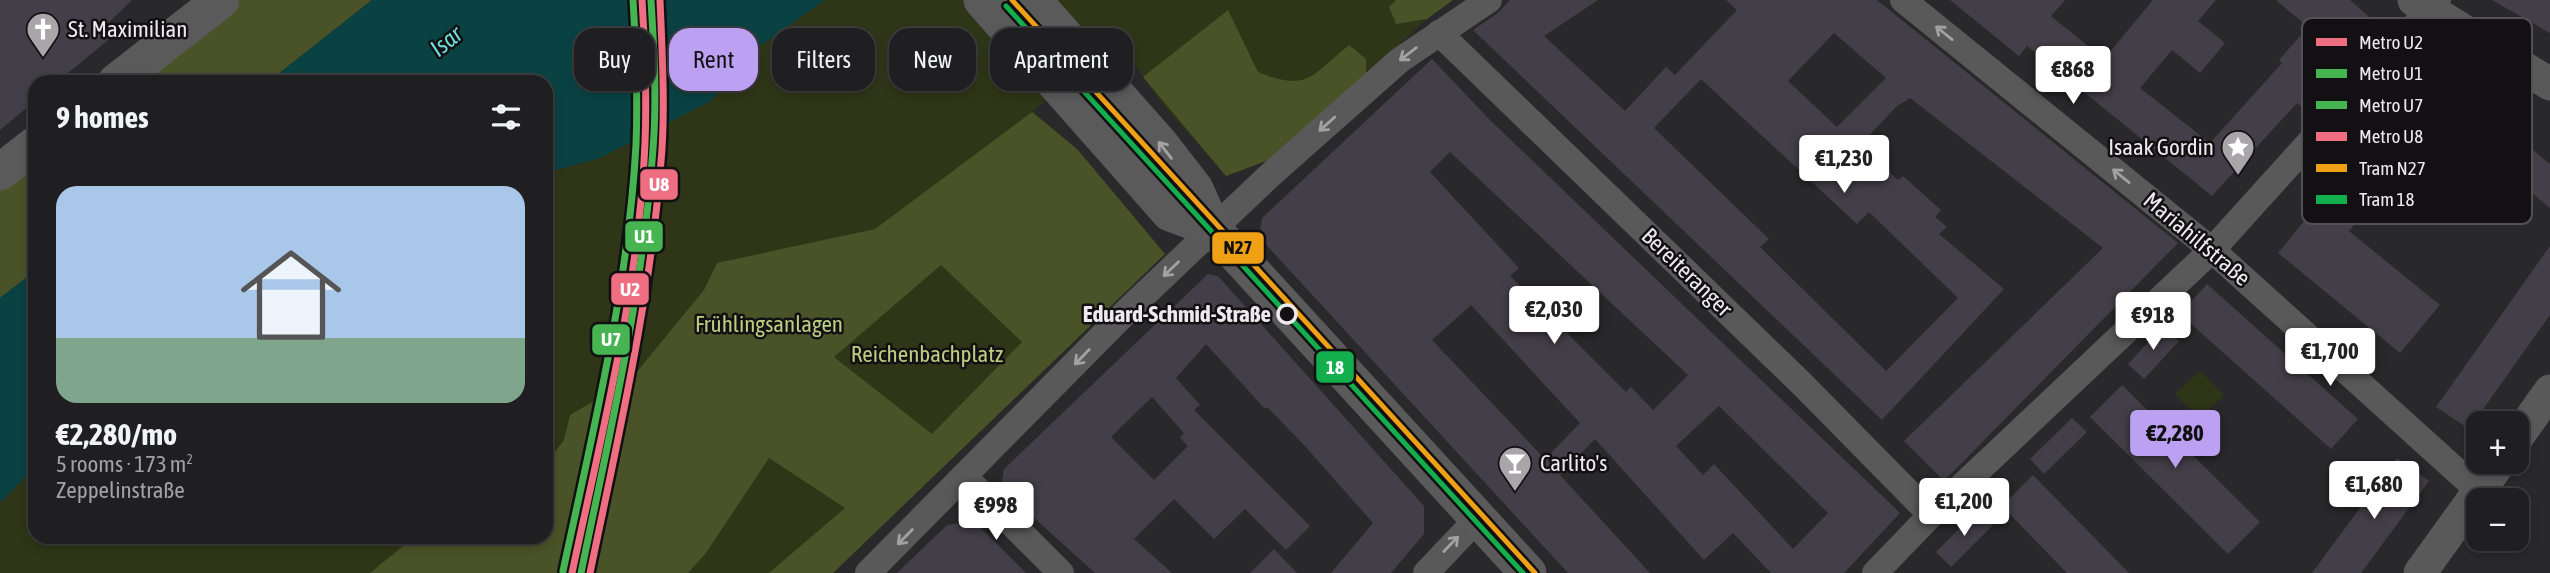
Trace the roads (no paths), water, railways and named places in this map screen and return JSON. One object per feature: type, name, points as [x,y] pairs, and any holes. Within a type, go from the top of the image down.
[{"type":"main road","points":[[982,0],[1170,213],[1213,229]]},
{"type":"main road","points":[[1033,0],[1102,76],[1195,189],[1213,229],[1528,573]]},
{"type":"main road","points":[[125,75],[213,3]]},
{"type":"main road","points":[[0,172],[28,150]]},
{"type":"street","points":[[868,573],[1129,309],[1213,229],[1399,60],[1489,0]]},
{"type":"street","name":"Mariahilfstraße","points":[[1903,0],[2213,250],[2476,488]]},
{"type":"street","points":[[2415,18],[2427,4],[2449,18]]},
{"type":"street","name":"Bereiteranger","points":[[1439,33],[1802,384],[1931,515]]},
{"type":"street","points":[[2532,72],[2550,84]]},
{"type":"street","points":[[1875,573],[1931,515],[2213,250],[2302,148]]},
{"type":"street","points":[[2529,421],[2550,391]]},
{"type":"street","points":[[965,477],[1061,573]]},
{"type":"street","points":[[2420,573],[2466,509]]},
{"type":"street","points":[[1426,573],[1478,518]]},
{"type":"water","name":"Isar","points":[[372,0],[825,0],[785,28],[772,28],[772,37],[758,47],[758,28],[669,28],[669,91],[721,91],[709,102],[600,158],[553,171],[553,75],[277,75]]},
{"type":"water","points":[[28,276],[28,474],[0,503],[0,298]]},
{"type":"metro line","name":"U7","points":[[563,571],[608,360],[632,199],[637,127],[633,0]]},
{"type":"metro line","name":"U2","points":[[572,573],[618,360],[635,252],[646,125],[642,0]]},
{"type":"metro line","name":"U1","points":[[581,573],[614,415],[642,256],[655,112],[651,0]]},
{"type":"metro line","name":"U8","points":[[590,573],[623,415],[651,256],[662,149],[660,0]]},
{"type":"tram line","name":"N27","points":[[1012,0],[1535,573]]},
{"type":"tram line","name":"18","points":[[1006,6],[1523,573]]},
{"type":"place","name":"St. Maximilian","points":[[43,59]]},
{"type":"place","name":"Isaak Gordin","points":[[2238,177]]},
{"type":"place","name":"Eduard-Schmid-Straße","points":[[1287,314]]},
{"type":"place","name":"Carlito's","points":[[1515,493]]},
{"type":"park label","name":"Frühlingsanlagen","points":[[769,324]]},
{"type":"park label","name":"Reichenbachplatz","points":[[927,354]]}]
